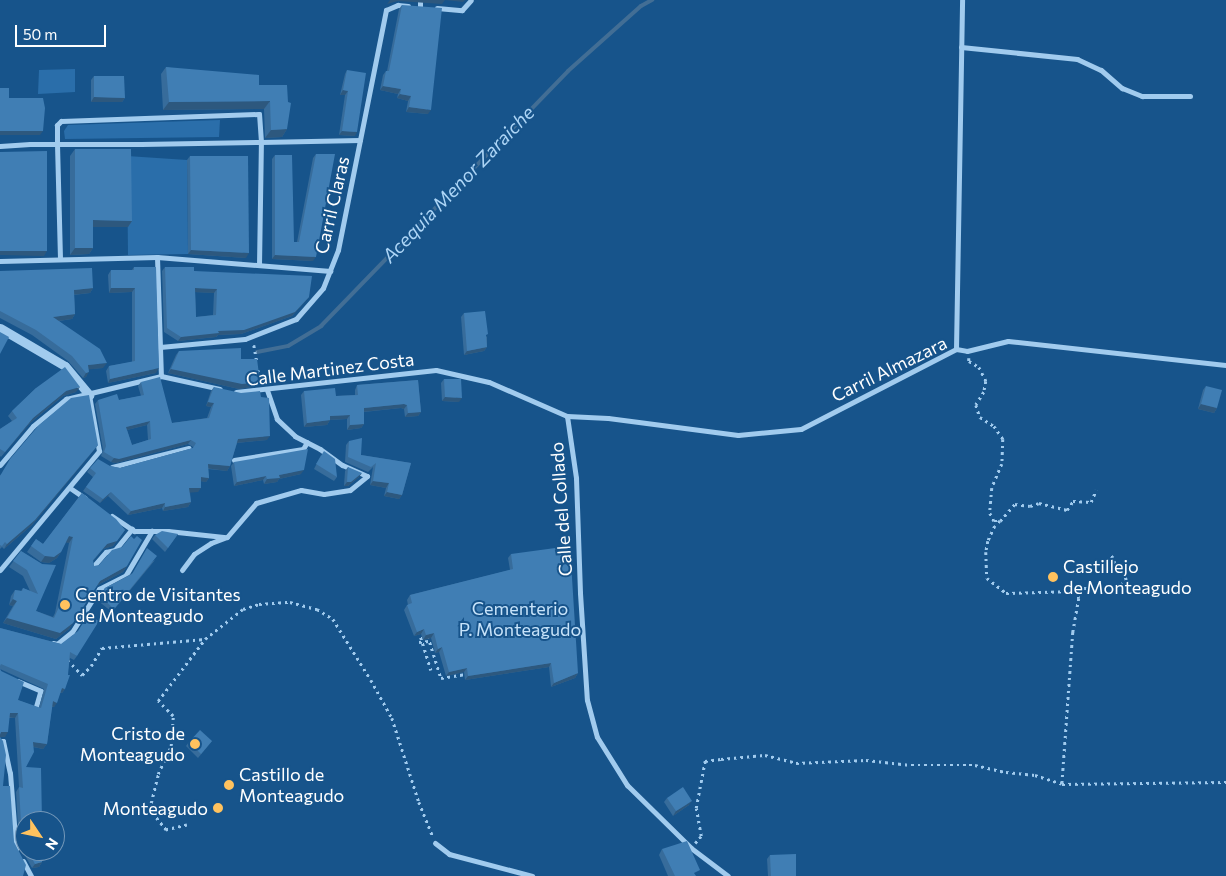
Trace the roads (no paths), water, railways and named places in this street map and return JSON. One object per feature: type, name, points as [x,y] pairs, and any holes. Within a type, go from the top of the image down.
[{"type":"street","points":[[420,0],[420,7]]},
{"type":"street","name":"Carril Claras","points":[[160,347],[245,339],[296,319],[323,288],[338,250],[386,10],[398,5],[462,10],[471,0]]},
{"type":"street","points":[[956,349],[962,0]]},
{"type":"street","points":[[961,47],[1077,59],[1101,70],[1122,88],[1142,96],[1190,96]]},
{"type":"street","points":[[60,259],[56,126],[61,121],[259,114],[261,142],[259,265]]},
{"type":"street","points":[[0,146],[360,140]]},
{"type":"street","points":[[0,262],[157,257],[330,270]]},
{"type":"street","points":[[157,257],[161,376]]},
{"type":"street","points":[[0,328],[65,366],[89,395],[99,451],[0,570]]},
{"type":"street","name":"Carril Almazara","points":[[567,416],[608,418],[738,435],[801,429],[956,349],[967,351],[1008,341],[1226,365]]},
{"type":"street","name":"Calle Martinez Costa","points":[[0,465],[33,426],[66,399],[89,395],[161,376],[239,393],[436,370],[489,382],[567,416]]},
{"type":"street","points":[[182,570],[194,554],[211,543],[227,537],[256,503],[274,496],[300,490],[324,494],[350,490],[367,476],[342,465],[295,436],[277,418],[265,391]]},
{"type":"street","name":"Calle del Collado","points":[[567,416],[576,478],[580,593],[588,700],[597,737],[627,785],[691,848],[728,876]]},
{"type":"street","points":[[234,460],[303,449],[307,442]]},
{"type":"street","points":[[109,466],[116,468],[188,448]]},
{"type":"street","points":[[94,457],[101,462]]},
{"type":"street","points":[[70,488],[93,503]]},
{"type":"street","points":[[108,514],[132,529],[227,537]]},
{"type":"street","points":[[92,568],[106,552],[115,550],[132,529]]},
{"type":"street","points":[[48,641],[56,644],[72,632],[100,589],[126,576],[152,531]]},
{"type":"street","points":[[17,550],[25,556]]},
{"type":"street","points":[[15,679],[42,692],[36,709]]},
{"type":"street","points":[[0,741],[2,740],[10,773],[15,846],[31,876]]},
{"type":"street","points":[[435,843],[449,854],[532,876]]},
{"type":"waterway","name":"Acequia Menor Zaraiche","points":[[257,352],[288,346],[321,326],[568,71],[641,6],[652,0]]},
{"type":"place","name":"Castillejo de Monteagudo","points":[[1053,577]]},
{"type":"place","name":"Centro de Visitantes de Monteagudo","points":[[65,605]]},
{"type":"place","name":"Cristo de Monteagudo","points":[[195,744]]},
{"type":"place","name":"Castillo de Monteagudo","points":[[229,785]]},
{"type":"place","name":"Monteagudo","points":[[218,808]]},
{"type":"park label","name":"Cementerio P. Monteagudo","points":[[520,619]]}]
